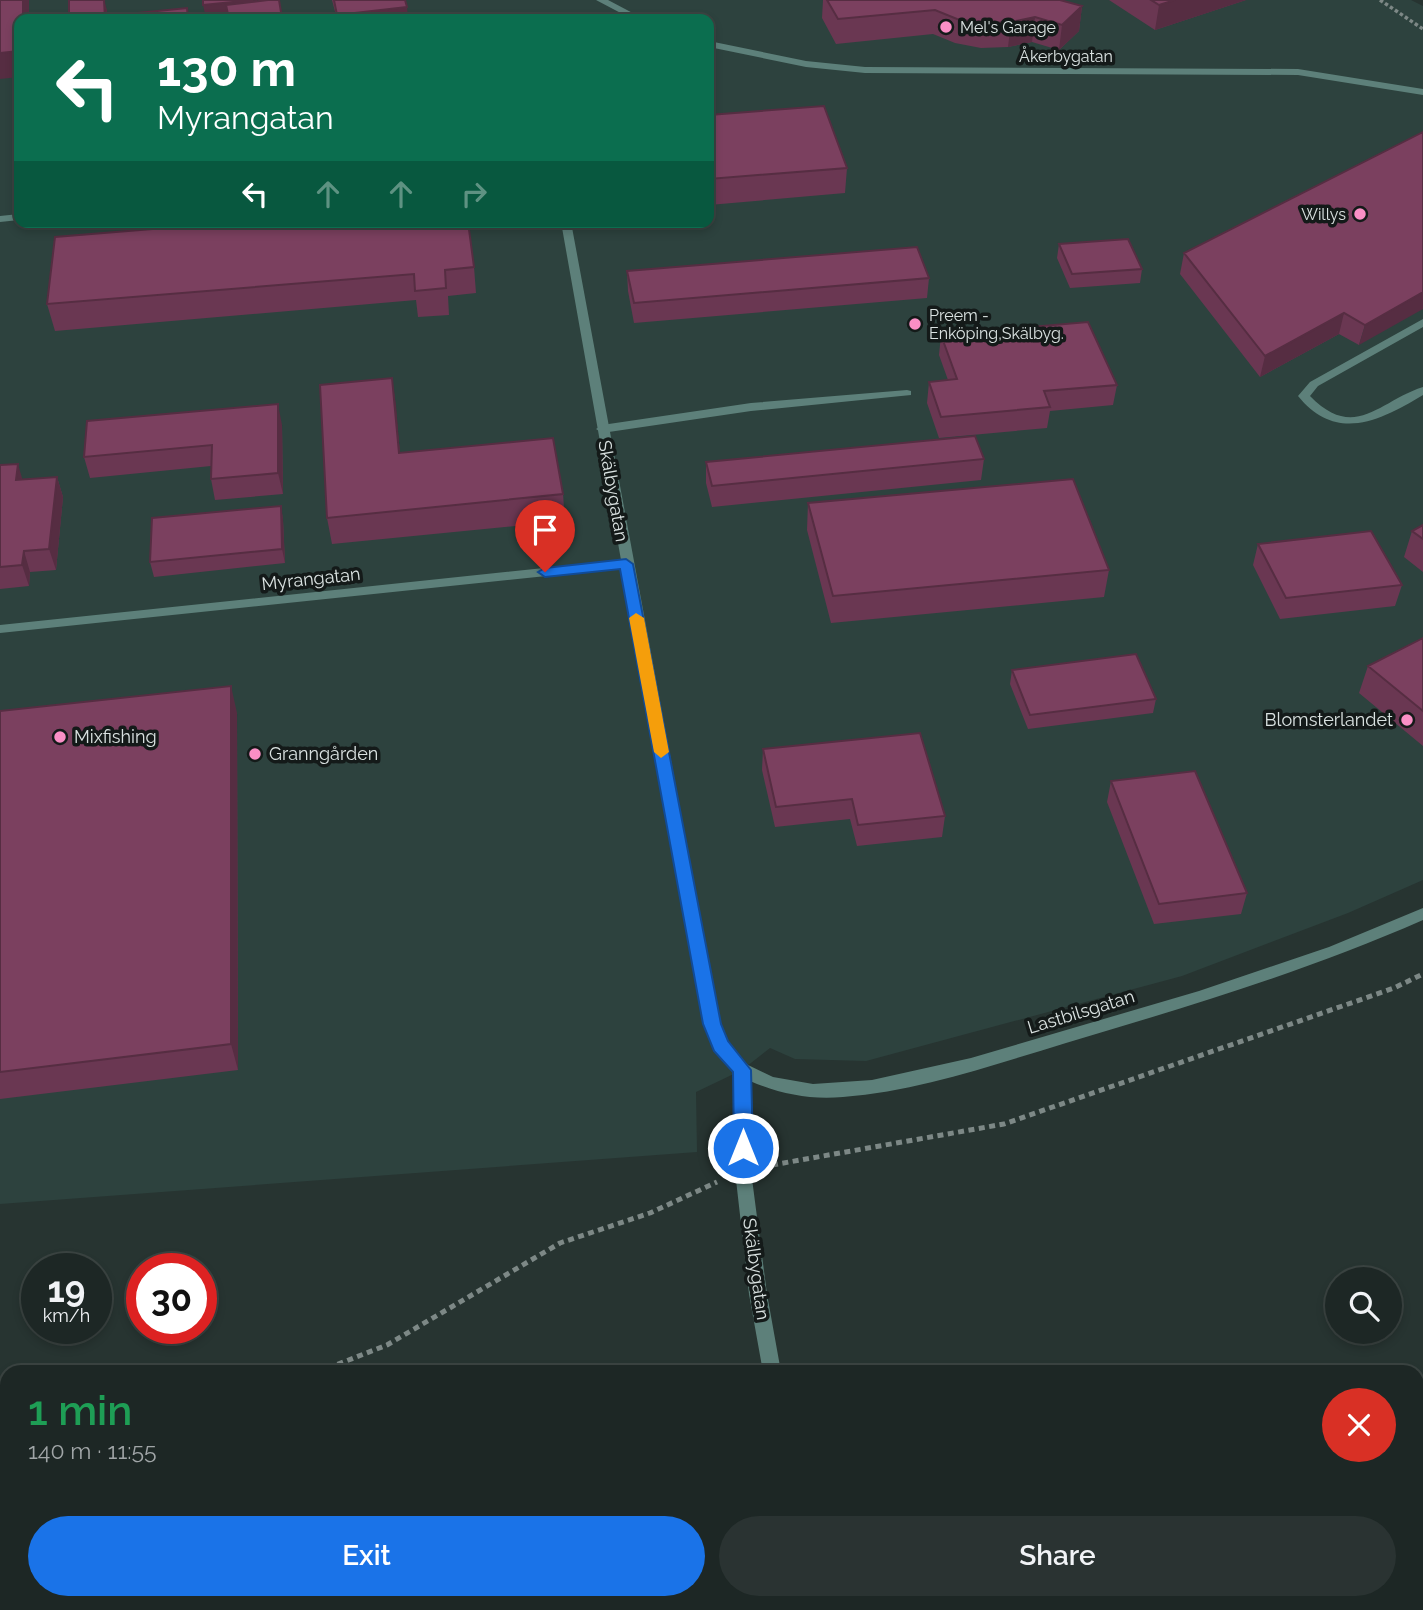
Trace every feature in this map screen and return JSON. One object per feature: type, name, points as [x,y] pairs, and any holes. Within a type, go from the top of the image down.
[{"type":"street","points":[[601,0],[629,14]]},
{"type":"street","name":"Åkerbygatan","points":[[714,45],[806,64],[865,70],[1298,72],[1423,92]]},
{"type":"street","name":"Skälbygatan","points":[[567,228],[626,564],[712,1024],[720,1045],[742,1070],[743,1171],[758,1294],[771,1365]]},
{"type":"street","points":[[1423,322],[1314,384],[1304,396],[1311,406],[1329,418],[1348,421],[1388,410],[1423,390]]},
{"type":"street","points":[[602,429],[751,407],[907,393]]},
{"type":"street","name":"Myrangatan","points":[[0,629],[626,564]]},
{"type":"street","name":"Lastbilsgatan","points":[[742,1070],[772,1085],[813,1091],[882,1085],[997,1057],[1194,998],[1386,931],[1423,914]]},
{"type":"path","points":[[1380,0],[1423,29]]},
{"type":"path","points":[[336,1365],[387,1345],[560,1243],[650,1213],[743,1171],[1004,1124],[1394,988],[1423,974]]},
{"type":"shaded area","points":[[0,0],[1411,0],[1423,6],[1423,880],[1348,913],[1182,976],[866,1061],[795,1059],[770,1048],[742,1070],[696,1092],[697,1152],[0,1204]]},
{"type":"building","points":[[0,0],[23,0],[23,14],[14,14],[14,52],[0,53]]},
{"type":"building","points":[[69,0],[104,0],[105,14],[69,14]]},
{"type":"building","points":[[203,0],[253,0],[203,5]]},
{"type":"building","points":[[279,0],[281,14],[228,14],[226,5]]},
{"type":"building","points":[[334,0],[405,0],[407,7],[346,14],[337,14]]},
{"type":"building","points":[[827,0],[1060,0],[1082,6],[1062,25],[1035,17],[1011,22],[984,23],[957,19],[935,10],[838,19]]},
{"type":"building","points":[[1151,0],[1175,0],[1159,5]]},
{"type":"building","points":[[187,8],[188,14],[128,14]]},
{"type":"building","points":[[824,106],[847,168],[714,179],[714,115]]},
{"type":"building","name":"Willys","points":[[1423,132],[1423,292],[1365,325],[1344,313],[1265,356],[1184,253]]},
{"type":"building","points":[[165,228],[469,228],[474,267],[445,270],[446,288],[415,291],[414,274],[47,304],[55,237]]},
{"type":"building","points":[[1128,239],[1142,269],[1072,274],[1059,244]]},
{"type":"building","points":[[917,247],[929,278],[634,303],[627,271]]},
{"type":"building","points":[[1088,322],[1117,385],[1044,391],[1050,407],[941,417],[929,382],[957,379],[941,335]]},
{"type":"building","points":[[392,378],[399,453],[553,438],[563,494],[327,518],[320,385]]},
{"type":"building","points":[[278,404],[278,473],[211,479],[212,445],[84,457],[87,421]]},
{"type":"building","points":[[975,436],[984,459],[712,486],[706,462]]},
{"type":"building","points":[[18,464],[16,480],[57,477],[49,549],[24,551],[22,565],[0,567],[0,465]]},
{"type":"building","points":[[1073,479],[1109,570],[833,596],[808,503]]},
{"type":"building","points":[[281,506],[282,549],[150,562],[152,518]]},
{"type":"building","points":[[1423,525],[1423,539],[1412,531]]},
{"type":"building","points":[[1371,531],[1402,585],[1286,598],[1258,544]]},
{"type":"building","points":[[1423,638],[1423,711],[1368,666]]},
{"type":"building","points":[[1136,654],[1156,699],[1030,715],[1012,670]]},
{"type":"building","points":[[231,686],[231,1044],[0,1072],[0,711]]},
{"type":"building","points":[[920,733],[945,816],[858,825],[852,799],[776,807],[763,749]]},
{"type":"building","points":[[1195,771],[1247,893],[1159,904],[1111,781]]},
{"type":"slow traffic","points":[[636,618],[661,752]]},
{"type":"place","name":"Mel's Garage","points":[[946,27]]},
{"type":"place","name":"Willys","points":[[1360,214]]},
{"type":"place","name":"Preem - Enköping,Skälbyg.","points":[[915,324]]},
{"type":"place","name":"Blomsterlandet","points":[[1407,720]]},
{"type":"place","name":"Mixfishing","points":[[60,737]]},
{"type":"place","name":"Granngården","points":[[255,754]]},
{"type":"route","points":[[545,572],[626,564],[712,1024],[720,1045],[742,1070],[743,1148]]}]
